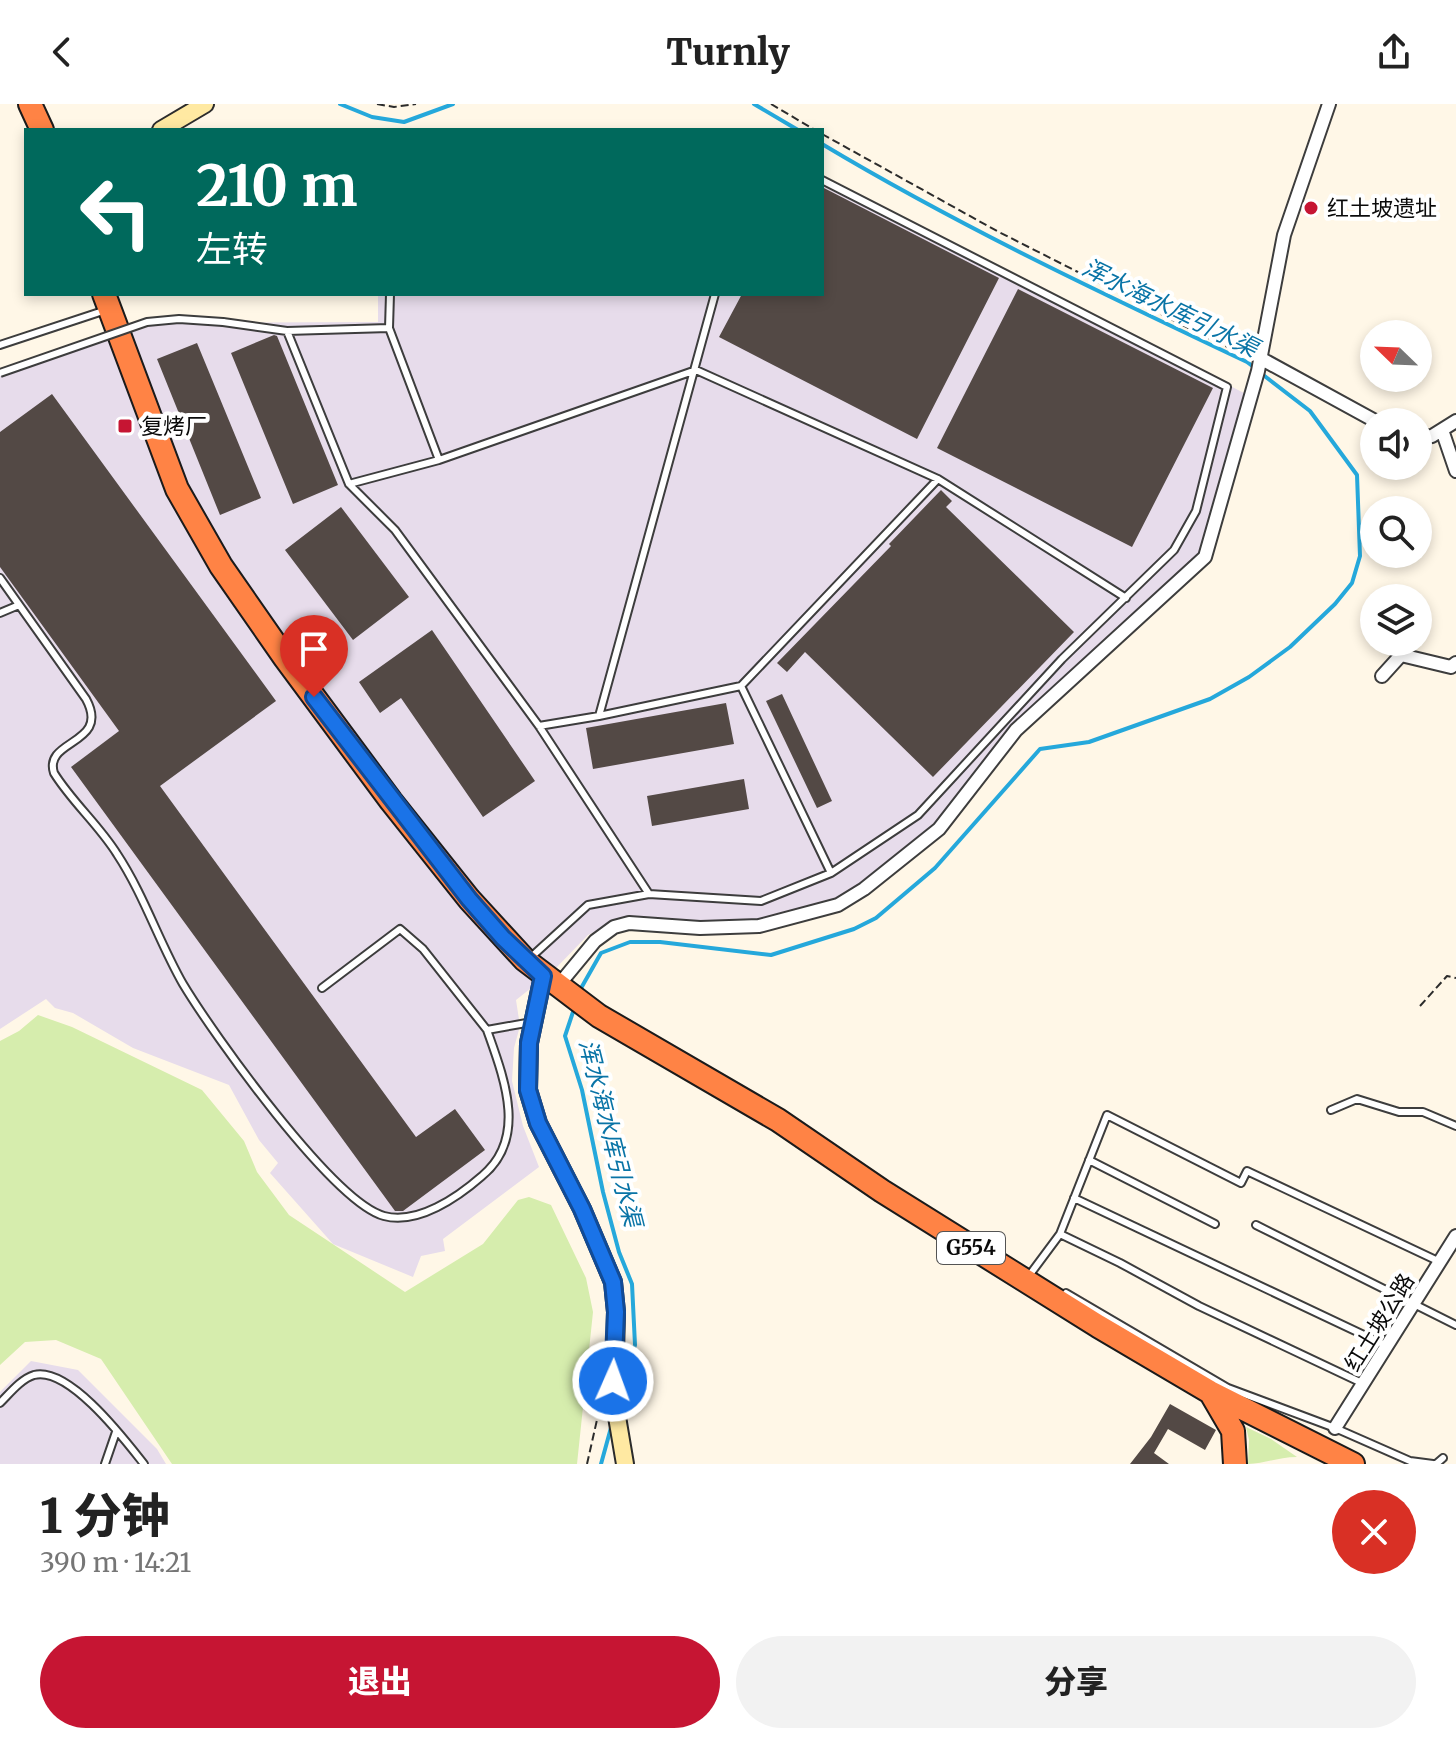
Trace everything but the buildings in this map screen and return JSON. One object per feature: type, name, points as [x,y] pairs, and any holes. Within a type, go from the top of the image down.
[{"type":"highway","points":[[30,104],[41,128]]},
{"type":"highway","name":"G554","points":[[107,302],[177,489],[221,566],[391,801],[469,899],[526,961],[599,1016],[778,1120],[882,1191],[1027,1276],[1210,1392],[1353,1464]]},
{"type":"highway","points":[[1210,1392],[1233,1431],[1235,1464]]},
{"type":"main road","points":[[164,128],[205,104]]},
{"type":"main road","points":[[556,986],[532,1022],[527,1076],[532,1107],[582,1209],[613,1282],[616,1312],[614,1399],[625,1464]]},
{"type":"street","points":[[556,986],[595,941],[614,927],[629,923],[700,928],[759,926],[838,905],[864,889],[939,829],[1016,730],[1205,557],[1259,365],[1284,235],[1329,104]]},
{"type":"street","points":[[1259,365],[1360,414]]},
{"type":"street","points":[[1432,436],[1456,421]]},
{"type":"street","points":[[1442,430],[1456,471]]},
{"type":"street","points":[[1382,676],[1401,655],[1451,667],[1456,663]]},
{"type":"street","name":"红土坡公路","points":[[1335,1428],[1456,1236]]},
{"type":"lane","points":[[526,961],[588,905],[649,894],[761,901],[831,873],[918,815],[1062,659],[1174,550],[1196,511],[1227,387],[824,181]]},
{"type":"lane","points":[[390,296],[389,328],[439,460]]},
{"type":"lane","points":[[599,716],[714,296]]},
{"type":"lane","points":[[0,345],[107,302]]},
{"type":"lane","points":[[0,373],[147,322],[179,319],[287,331],[389,328]]},
{"type":"lane","points":[[287,331],[349,484],[395,530],[539,726],[649,894]]},
{"type":"lane","points":[[349,484],[439,460],[696,370],[938,479],[1126,598]]},
{"type":"lane","points":[[539,726],[741,686],[938,479]]},
{"type":"lane","points":[[0,578],[86,699],[92,714],[88,731],[54,757],[51,765],[54,773],[118,856],[193,999],[312,1156],[362,1206],[392,1218],[420,1214],[466,1189],[496,1163],[508,1140],[510,1119],[504,1084],[487,1030],[423,949],[400,929],[322,988]]},
{"type":"lane","points":[[0,613],[19,605]]},
{"type":"lane","points":[[741,686],[831,873]]},
{"type":"lane","points":[[487,1030],[532,1022]]},
{"type":"lane","points":[[1331,1110],[1357,1099],[1399,1112],[1423,1112],[1456,1126]]},
{"type":"lane","points":[[1045,1281],[1027,1276],[1060,1234],[1107,1115],[1241,1183],[1247,1171],[1440,1262]]},
{"type":"lane","points":[[1089,1160],[1215,1224]]},
{"type":"lane","points":[[1074,1198],[1387,1346]]},
{"type":"lane","points":[[1256,1225],[1456,1325]]},
{"type":"lane","points":[[1060,1234],[1199,1306],[1364,1384]]},
{"type":"lane","points":[[1058,1288],[1228,1388],[1335,1428],[1410,1461],[1434,1464],[1443,1458]]},
{"type":"lane","points":[[0,1403],[33,1375],[45,1374],[69,1385],[97,1407],[144,1464]]},
{"type":"lane","points":[[105,1464],[116,1432]]},
{"type":"path","points":[[377,104],[394,107],[416,104]]},
{"type":"path","points":[[771,104],[812,128]]},
{"type":"path","points":[[824,135],[997,231],[1259,365]]},
{"type":"path","points":[[1420,1006],[1447,976],[1456,978]]},
{"type":"path","points":[[587,1464],[594,1424],[613,1381]]},
{"type":"shaded area","points":[[824,178],[1244,393],[1203,553],[1011,728],[925,834],[838,901],[748,923],[627,917],[588,935],[555,969],[516,1000],[520,1026],[514,1048],[512,1081],[523,1126],[539,1167],[443,1239],[445,1251],[421,1256],[413,1277],[333,1244],[270,1173],[278,1163],[259,1140],[229,1085],[133,1048],[73,1013],[55,1008],[46,999],[0,1029],[0,374],[159,323],[378,322],[378,296],[824,296]]},
{"type":"shaded area","points":[[31,1361],[78,1370],[157,1449],[166,1464],[0,1464],[0,1392]]},
{"type":"green space","points":[[38,1015],[72,1027],[202,1090],[244,1141],[257,1172],[289,1215],[405,1292],[483,1244],[518,1200],[529,1197],[551,1205],[586,1278],[593,1312],[577,1464],[172,1464],[101,1359],[56,1340],[25,1342],[0,1365],[0,1041],[19,1031]]},
{"type":"green space","points":[[1246,1427],[1271,1439],[1297,1457],[1248,1464]]},
{"type":"waterway","name":"浑水海水库引水渠","points":[[340,104],[372,117],[404,122],[453,104]]},
{"type":"waterway","name":"浑水海水库引水渠","points":[[754,104],[795,128]]},
{"type":"waterway","name":"浑水海水库引水渠","points":[[824,145],[979,231],[1255,368]]},
{"type":"waterway","name":"浑水海水库引水渠","points":[[580,990],[601,953],[630,942],[660,942],[771,955],[854,929],[876,918],[935,868],[1040,749],[1089,742],[1210,699],[1249,677],[1290,647],[1335,604],[1352,583],[1360,556],[1357,475],[1310,411],[1262,374]]},
{"type":"waterway","name":"浑水海水库引水渠","points":[[575,1006],[565,1036],[582,1090],[619,1252],[632,1284],[635,1345],[621,1392]]},
{"type":"waterway","name":"浑水海水库引水渠","points":[[601,1464],[612,1424]]},
{"type":"place","name":"红土坡遗址","points":[[1311,208]]},
{"type":"place","name":"复烤厂","points":[[125,426]]},
{"type":"route","points":[[314,697],[469,899],[503,938],[543,976],[529,1043],[528,1090],[538,1123],[582,1209],[613,1282],[616,1312],[613,1381]]}]
